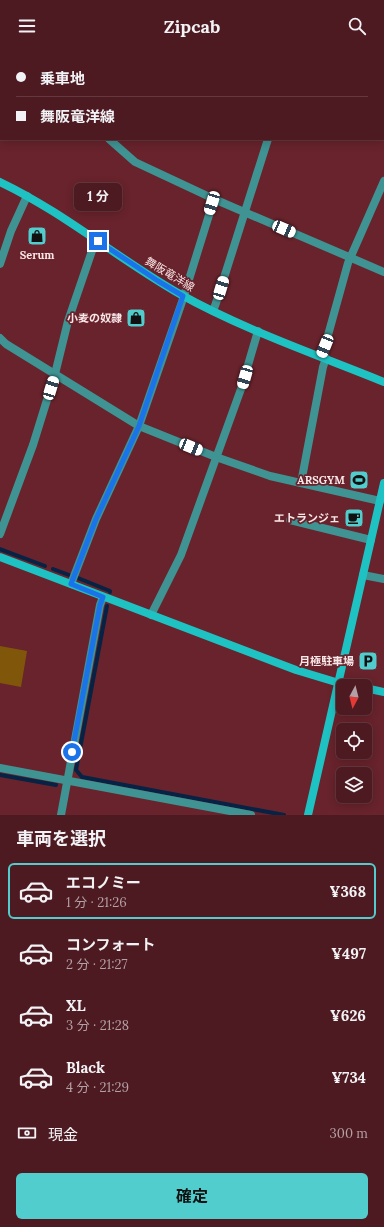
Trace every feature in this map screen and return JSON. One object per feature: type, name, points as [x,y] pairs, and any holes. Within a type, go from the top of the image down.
[{"type":"street","points":[[110,140],[135,162],[214,199],[384,272]]},
{"type":"street","points":[[212,311],[216,304],[268,140]]},
{"type":"street","points":[[301,483],[323,367],[325,346],[350,257],[384,181]]},
{"type":"street","name":"舞阪竜洋線","points":[[0,182],[60,216],[183,296],[212,311],[258,331],[384,382]]},
{"type":"street","points":[[0,264],[11,231],[22,204],[27,196]]},
{"type":"street","points":[[71,584],[96,519],[139,426],[214,199]]},
{"type":"street","points":[[0,534],[29,457],[55,374],[72,309],[93,248],[98,241]]},
{"type":"street","points":[[151,615],[176,567],[241,389],[258,331]]},
{"type":"street","points":[[0,338],[6,344],[139,426],[216,458],[270,476],[380,501]]},
{"type":"street","points":[[340,679],[384,483]]},
{"type":"street","points":[[290,520],[371,540]]},
{"type":"street","points":[[0,558],[296,670],[336,682]]},
{"type":"street","points":[[363,574],[384,579]]},
{"type":"street","points":[[61,815],[100,605],[103,597]]},
{"type":"street","points":[[372,689],[384,692]]},
{"type":"street","points":[[308,815],[336,696]]},
{"type":"street","points":[[0,768],[251,815]]},
{"type":"shaded area","points":[[0,646],[27,651],[21,687],[0,683]]},
{"type":"waterway","points":[[0,549],[45,566]]},
{"type":"waterway","points":[[53,569],[69,575]]},
{"type":"waterway","points":[[78,578],[110,592]]},
{"type":"waterway","points":[[107,606],[76,770],[82,777],[284,815]]},
{"type":"waterway","points":[[0,775],[56,785]]},
{"type":"place","name":"Serum","points":[[37,236]]},
{"type":"place","name":"小麦の奴隷","points":[[136,318]]},
{"type":"place","name":"ARSGYM","points":[[359,480]]},
{"type":"place","name":"エトランジェ","points":[[354,518]]},
{"type":"place","name":"月極駐車場","points":[[368,661]]},
{"type":"route","points":[[72,752],[100,605],[103,597],[71,584],[96,519],[139,426],[183,296],[98,241]]}]
